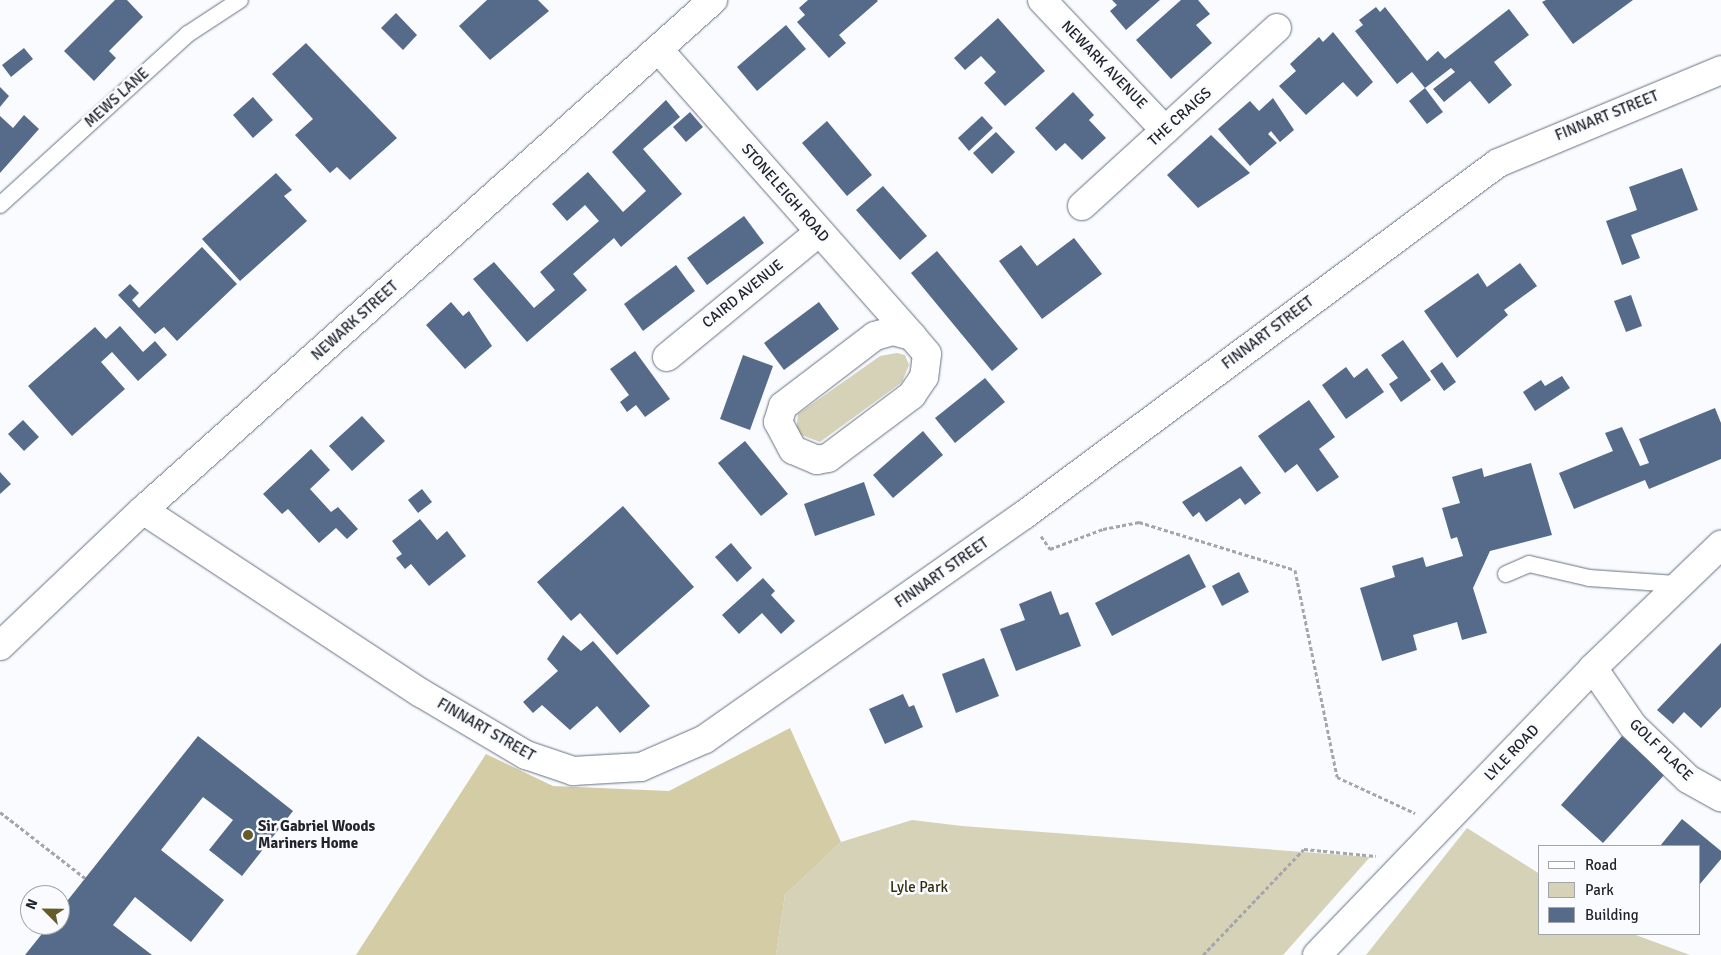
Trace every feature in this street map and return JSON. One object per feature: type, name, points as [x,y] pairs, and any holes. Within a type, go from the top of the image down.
[{"type":"street","name":"NEWARK STREET","points":[[0,646],[143,510],[713,0]]},
{"type":"street","name":"NEWARK AVENUE","points":[[1042,0],[1165,130]]},
{"type":"street","name":"THE CRAIGS","points":[[1082,206],[1277,28]]},
{"type":"street","name":"STONELEIGH ROAD","points":[[659,50],[912,336],[927,354],[924,377],[912,395],[828,458],[817,460],[793,450],[778,422],[783,406],[875,336],[892,331],[912,336]]},
{"type":"street","name":"FINNART STREET","points":[[143,510],[421,693],[526,755],[595,773],[641,768],[705,739],[1024,515],[1498,163],[1721,70]]},
{"type":"street","name":"CAIRD AVENUE","points":[[667,357],[819,232]]},
{"type":"street","name":"LYLE ROAD","points":[[1317,955],[1593,668],[1676,584],[1715,549]]},
{"type":"street","name":"GOLF PLACE","points":[[1593,668],[1632,726],[1688,779],[1721,797]]},
{"type":"lane","name":"MEWS LANE","points":[[0,205],[188,34],[240,0]]},
{"type":"lane","points":[[1506,574],[1530,564],[1589,578],[1676,584]]},
{"type":"path","points":[[1024,515],[1050,549],[1103,529],[1139,522],[1295,570],[1337,777],[1443,826]]},
{"type":"path","points":[[0,812],[86,878]]},
{"type":"path","points":[[1203,955],[1304,849],[1373,853],[1396,874]]},
{"type":"green space","points":[[897,353],[905,355],[909,365],[902,382],[820,442],[796,433],[798,414],[880,356]]},
{"type":"green space","name":"Lyle Park","points":[[912,820],[962,826],[1370,857],[1283,955],[776,955],[785,895],[841,842]]},
{"type":"green space","points":[[1467,828],[1538,873],[1538,935],[1636,935],[1690,955],[1366,955]]},
{"type":"shaded area","points":[[790,728],[841,842],[785,895],[776,955],[356,955],[486,754],[553,786],[669,791]]},
{"type":"building","points":[[115,0],[127,0],[143,17],[109,51],[116,58],[94,81],[64,51]]},
{"type":"building","points":[[487,0],[538,0],[549,11],[490,60],[459,26]]},
{"type":"building","points":[[808,0],[878,1],[839,35],[846,43],[829,58],[797,22],[805,15],[799,8]]},
{"type":"building","points":[[1112,0],[1160,0],[1126,30],[1110,11],[1117,5]]},
{"type":"building","points":[[1181,0],[1198,0],[1210,14],[1196,25],[1212,43],[1171,79],[1136,40]]},
{"type":"building","points":[[1546,0],[1633,0],[1573,44],[1542,2]]},
{"type":"building","points":[[1376,7],[1380,12],[1385,7],[1427,61],[1438,51],[1445,59],[1509,9],[1529,35],[1494,62],[1512,85],[1489,104],[1470,81],[1444,102],[1433,89],[1455,72],[1451,68],[1425,88],[1412,72],[1397,84],[1355,31],[1363,25],[1359,20]]},
{"type":"building","points":[[396,13],[417,35],[403,50],[381,28]]},
{"type":"building","points":[[998,18],[1045,71],[1005,106],[984,83],[996,72],[981,56],[965,70],[954,58]]},
{"type":"building","points":[[786,25],[806,49],[757,91],[737,67]]},
{"type":"building","points":[[1333,32],[1373,82],[1357,97],[1343,82],[1306,115],[1279,86],[1296,71],[1290,64],[1319,37],[1323,42]]},
{"type":"building","points":[[306,43],[397,138],[350,180],[337,167],[330,173],[295,135],[313,119],[272,74]]},
{"type":"building","points":[[24,48],[33,59],[11,77],[2,65]]},
{"type":"building","points":[[0,87],[9,96],[0,107]]},
{"type":"building","points":[[1425,88],[1443,112],[1427,124],[1409,101]]},
{"type":"building","points":[[1073,92],[1094,115],[1089,120],[1106,138],[1082,160],[1065,143],[1056,151],[1035,128]]},
{"type":"building","points":[[253,97],[273,120],[253,138],[233,115]]},
{"type":"building","points":[[1273,98],[1294,130],[1280,142],[1271,131],[1268,134],[1277,143],[1250,166],[1218,129],[1250,101],[1259,111]]},
{"type":"building","points":[[666,100],[680,117],[643,149],[682,194],[621,247],[614,238],[573,274],[587,290],[527,342],[473,279],[494,262],[534,308],[555,290],[540,272],[599,221],[585,205],[567,221],[552,204],[588,172],[623,212],[646,191],[612,152]]},
{"type":"building","points":[[690,112],[703,127],[686,142],[673,127]]},
{"type":"building","points":[[24,115],[39,129],[0,173],[0,116],[13,128]]},
{"type":"building","points":[[982,116],[993,128],[969,151],[958,138]]},
{"type":"building","points":[[827,121],[872,175],[847,196],[802,143]]},
{"type":"building","points":[[996,132],[1015,152],[992,174],[973,153]]},
{"type":"building","points":[[1211,135],[1250,173],[1198,208],[1167,175]]},
{"type":"building","points":[[1682,168],[1698,210],[1631,235],[1640,258],[1622,265],[1606,221],[1637,210],[1629,187]]},
{"type":"building","points":[[276,173],[292,190],[284,196],[307,221],[240,281],[202,239]]},
{"type":"building","points":[[883,186],[927,236],[900,260],[856,210]]},
{"type":"building","points":[[744,216],[764,243],[707,285],[687,258]]},
{"type":"building","points":[[1074,238],[1102,274],[1042,319],[999,261],[1021,245],[1037,266]]},
{"type":"building","points":[[202,247],[237,284],[177,341],[164,327],[155,334],[118,295],[130,284],[139,293],[132,300],[139,308]]},
{"type":"building","points":[[937,251],[1018,349],[992,371],[911,273]]},
{"type":"building","points":[[1520,263],[1537,286],[1504,310],[1508,315],[1457,358],[1424,311],[1478,273],[1487,287]]},
{"type":"building","points":[[676,265],[695,291],[643,331],[624,304]]},
{"type":"building","points":[[1631,295],[1642,326],[1626,332],[1614,301]]},
{"type":"building","points":[[451,302],[463,316],[469,311],[492,346],[465,369],[426,325]]},
{"type":"building","points":[[819,302],[839,329],[784,370],[764,343]]},
{"type":"building","points":[[120,326],[143,352],[155,341],[167,355],[138,381],[112,352],[101,362],[125,389],[72,436],[28,386],[95,327],[106,339]]},
{"type":"building","points":[[1403,340],[1431,380],[1401,402],[1389,384],[1398,378],[1381,355]]},
{"type":"building","points":[[635,351],[670,399],[645,417],[636,405],[627,412],[620,402],[629,395],[610,369]]},
{"type":"building","points":[[743,355],[773,366],[750,430],[720,419]]},
{"type":"building","points":[[1442,362],[1456,382],[1444,391],[1430,371]]},
{"type":"building","points":[[1346,367],[1354,378],[1367,368],[1384,392],[1346,419],[1322,385]]},
{"type":"building","points":[[1562,376],[1570,388],[1535,411],[1523,392],[1541,380],[1545,386]]},
{"type":"building","points":[[985,378],[1005,402],[955,443],[935,418]]},
{"type":"building","points":[[1309,400],[1335,437],[1319,449],[1339,477],[1317,492],[1297,464],[1285,473],[1258,436]]},
{"type":"building","points":[[1715,408],[1721,423],[1721,459],[1649,489],[1645,480],[1574,509],[1559,473],[1613,451],[1605,433],[1622,427],[1640,466],[1649,463],[1639,439]]},
{"type":"building","points":[[362,416],[385,441],[352,471],[329,446]]},
{"type":"building","points":[[23,420],[39,437],[24,451],[8,434]]},
{"type":"building","points":[[923,431],[943,455],[893,498],[873,475]]},
{"type":"building","points":[[745,441],[788,494],[761,516],[718,463]]},
{"type":"building","points":[[311,449],[330,470],[310,489],[331,512],[338,507],[358,529],[347,539],[336,528],[319,543],[288,509],[282,514],[263,494]]},
{"type":"building","points":[[1531,463],[1552,535],[1490,551],[1473,588],[1487,633],[1462,640],[1457,622],[1413,635],[1417,650],[1382,661],[1360,588],[1395,577],[1392,566],[1423,557],[1426,567],[1463,556],[1457,537],[1451,539],[1442,508],[1460,503],[1452,477],[1482,468],[1484,477]]},
{"type":"building","points":[[1241,466],[1261,493],[1245,505],[1240,498],[1206,522],[1199,512],[1193,517],[1182,502]]},
{"type":"building","points":[[0,472],[11,484],[0,494]]},
{"type":"building","points":[[864,482],[875,515],[815,536],[804,504]]},
{"type":"building","points":[[422,489],[432,502],[418,513],[408,500]]},
{"type":"building","points":[[623,506],[694,587],[617,655],[580,613],[571,621],[537,582]]},
{"type":"building","points":[[420,519],[437,540],[447,531],[466,556],[429,586],[411,564],[405,569],[396,558],[402,554],[392,541]]},
{"type":"building","points":[[731,543],[752,568],[737,582],[715,557]]},
{"type":"building","points":[[1189,554],[1206,587],[1112,636],[1095,603]]},
{"type":"building","points":[[1239,572],[1249,592],[1222,606],[1212,586]]},
{"type":"building","points":[[763,578],[775,591],[771,595],[795,621],[781,634],[762,613],[739,634],[722,615]]},
{"type":"building","points":[[1051,591],[1060,615],[1068,612],[1081,646],[1016,671],[1000,629],[1025,620],[1019,604]]},
{"type":"building","points":[[563,635],[581,651],[593,641],[650,706],[620,733],[597,706],[570,730],[542,705],[533,713],[523,702],[558,671],[547,659]]},
{"type":"building","points":[[1721,643],[1721,707],[1701,728],[1684,712],[1673,724],[1657,710]]},
{"type":"building","points":[[984,658],[999,696],[956,713],[942,674]]},
{"type":"building","points":[[903,694],[909,707],[914,705],[923,727],[885,744],[869,709]]},
{"type":"building","name":"Sir Gabriel Woods Mariners Home","points":[[198,736],[293,811],[242,876],[209,850],[233,820],[203,797],[161,850],[224,900],[191,942],[135,897],[113,925],[152,955],[25,955],[41,935],[70,935],[70,897]]},
{"type":"building","points":[[1622,736],[1665,774],[1603,843],[1561,805]]},
{"type":"building","points":[[1682,819],[1721,851],[1721,859],[1701,883],[1701,845],[1661,845]]},
{"type":"place","name":"Sir Gabriel Woods Mariners Home","points":[[248,835]]}]
